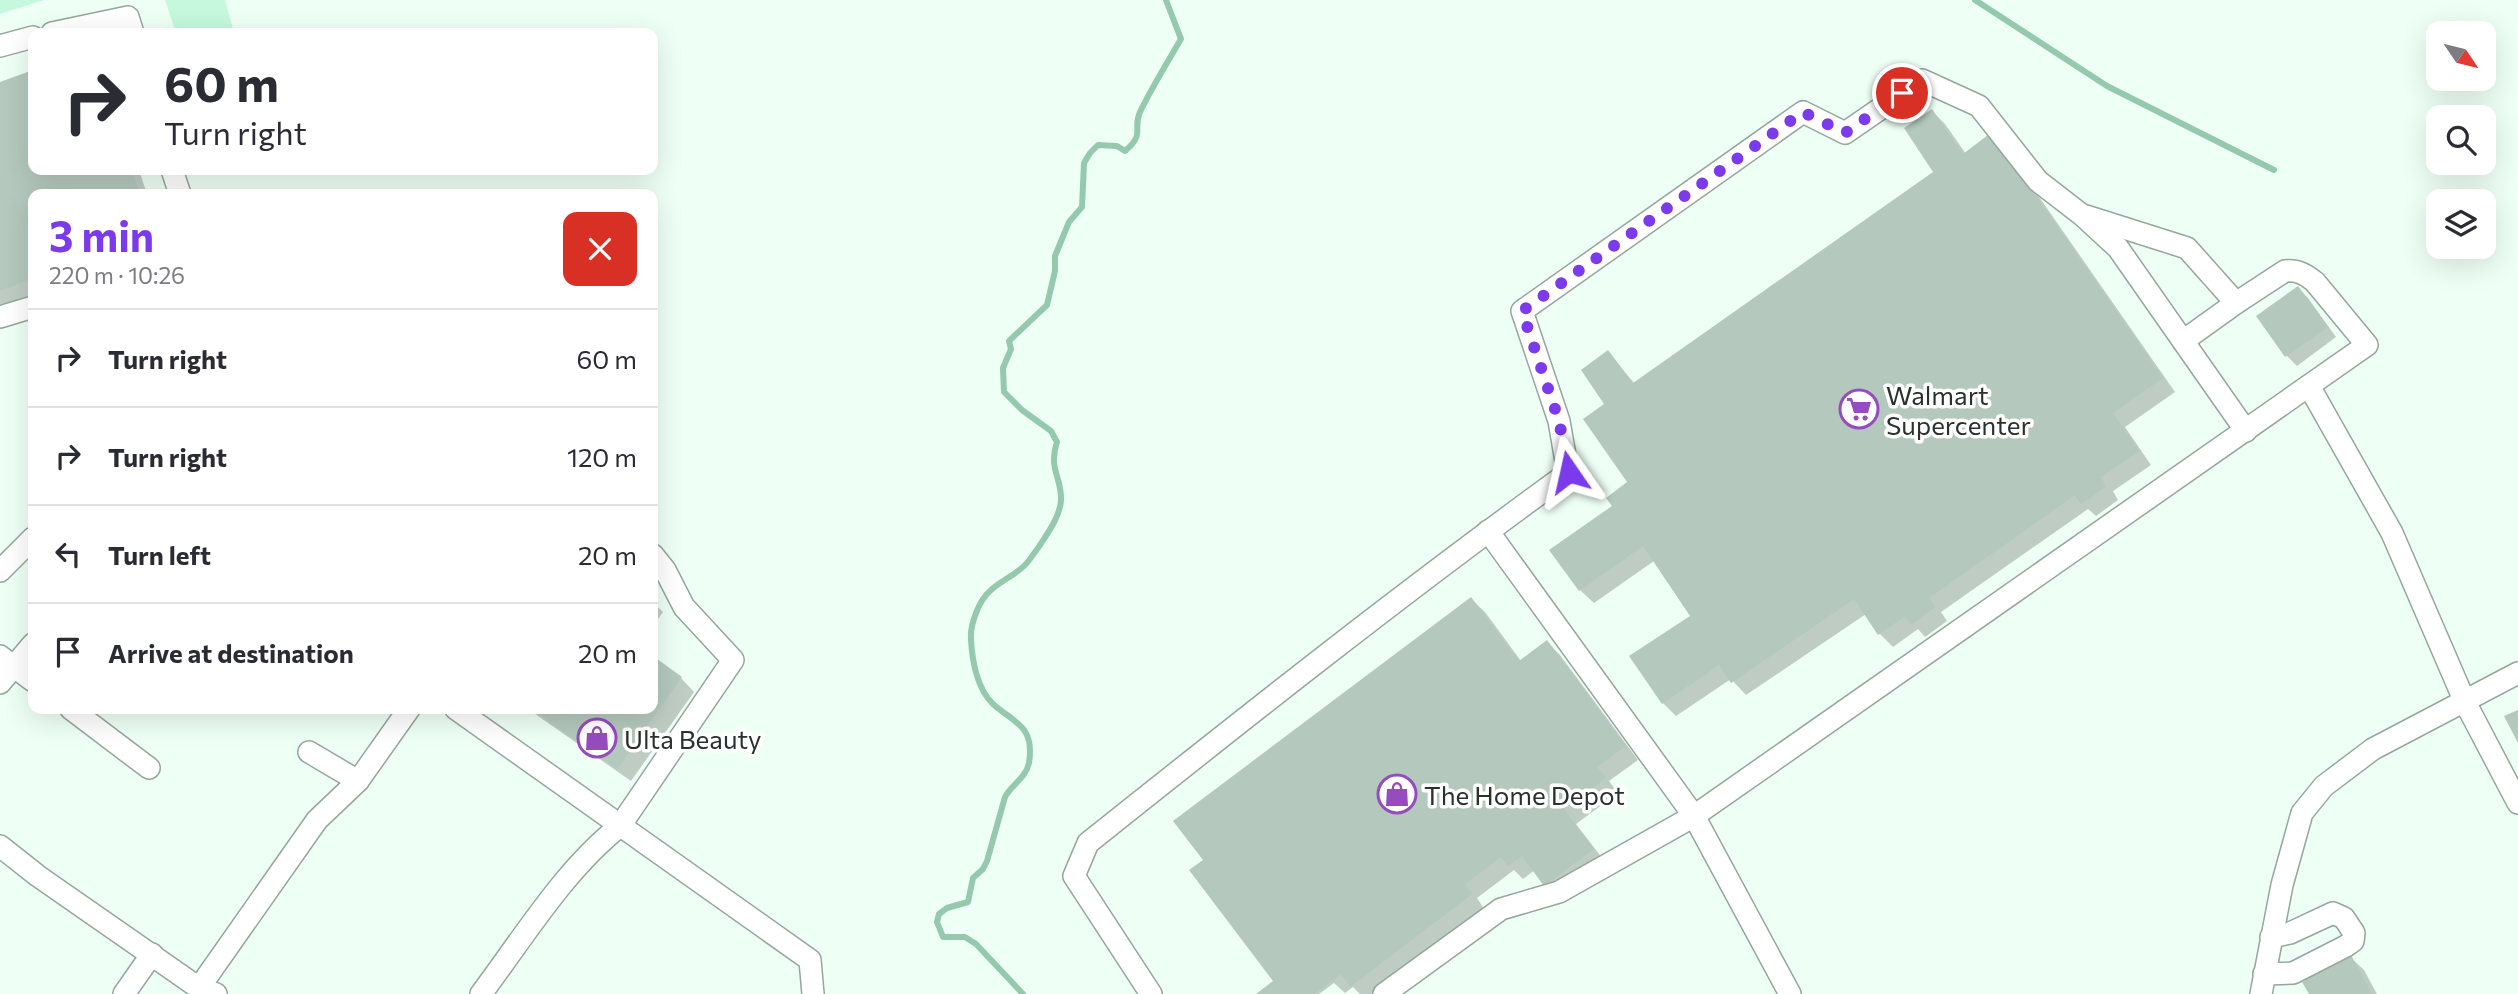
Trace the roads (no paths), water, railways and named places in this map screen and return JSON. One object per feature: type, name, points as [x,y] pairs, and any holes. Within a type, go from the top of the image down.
[{"type":"street","points":[[76,28],[128,17],[131,28]]},
{"type":"street","points":[[0,46],[28,38]]},
{"type":"street","points":[[1151,994],[1074,876],[1088,843],[1281,689],[1569,472],[1559,421],[1522,311],[1803,112],[1845,133],[1922,80],[1979,106],[2038,181],[2082,215],[2118,248],[2246,431]]},
{"type":"street","points":[[2082,215],[2187,247],[2236,303]]},
{"type":"street","points":[[1384,994],[1501,909],[1559,892],[1694,816],[2367,345],[2315,282],[2294,270],[2285,271],[2183,341]]},
{"type":"street","points":[[0,317],[28,309]]},
{"type":"street","points":[[2309,386],[2392,533],[2465,702],[2518,803]]},
{"type":"street","points":[[1488,531],[1694,816],[1790,994]]},
{"type":"street","points":[[0,571],[28,543]]},
{"type":"street","points":[[481,994],[576,867],[620,826],[733,660],[684,607],[658,561]]},
{"type":"street","points":[[0,683],[8,662],[28,648]]},
{"type":"street","points":[[8,662],[28,677]]},
{"type":"street","points":[[0,696],[8,662]]},
{"type":"street","points":[[2262,984],[2282,885],[2302,813],[2324,786],[2373,749],[2518,673]]},
{"type":"street","points":[[78,714],[149,768]]},
{"type":"street","points":[[0,846],[38,876],[206,992],[317,820],[358,781],[405,714]]},
{"type":"street","points":[[463,714],[810,960],[813,994]]},
{"type":"street","points":[[309,752],[358,781]]},
{"type":"street","points":[[0,860],[38,876]]},
{"type":"street","points":[[2262,984],[2293,973],[2346,946],[2353,941],[2354,933],[2349,923],[2333,914],[2290,933],[2271,937]]},
{"type":"street","points":[[124,994],[152,954]]},
{"type":"waterway","points":[[1023,994],[976,944],[965,937],[943,937],[937,922],[939,914],[947,908],[968,902],[973,878],[987,861],[1005,797],[1025,773],[1029,763],[1030,750],[1026,733],[993,704],[979,682],[972,647],[974,620],[987,594],[1021,569],[1038,548],[1058,513],[1061,500],[1054,459],[1057,442],[1051,431],[1022,410],[1004,392],[1003,368],[1011,349],[1009,341],[1047,305],[1055,271],[1055,256],[1069,222],[1082,207],[1084,163],[1098,145],[1117,146],[1125,151],[1135,140],[1140,112],[1181,39],[1166,0]]},
{"type":"waterway","points":[[1975,0],[2107,86],[2274,170]]},
{"type":"place","name":"Walmart Supercenter","points":[[1859,409]]},
{"type":"place","name":"Ulta Beauty","points":[[597,738]]},
{"type":"place","name":"The Home Depot","points":[[1397,794]]}]
